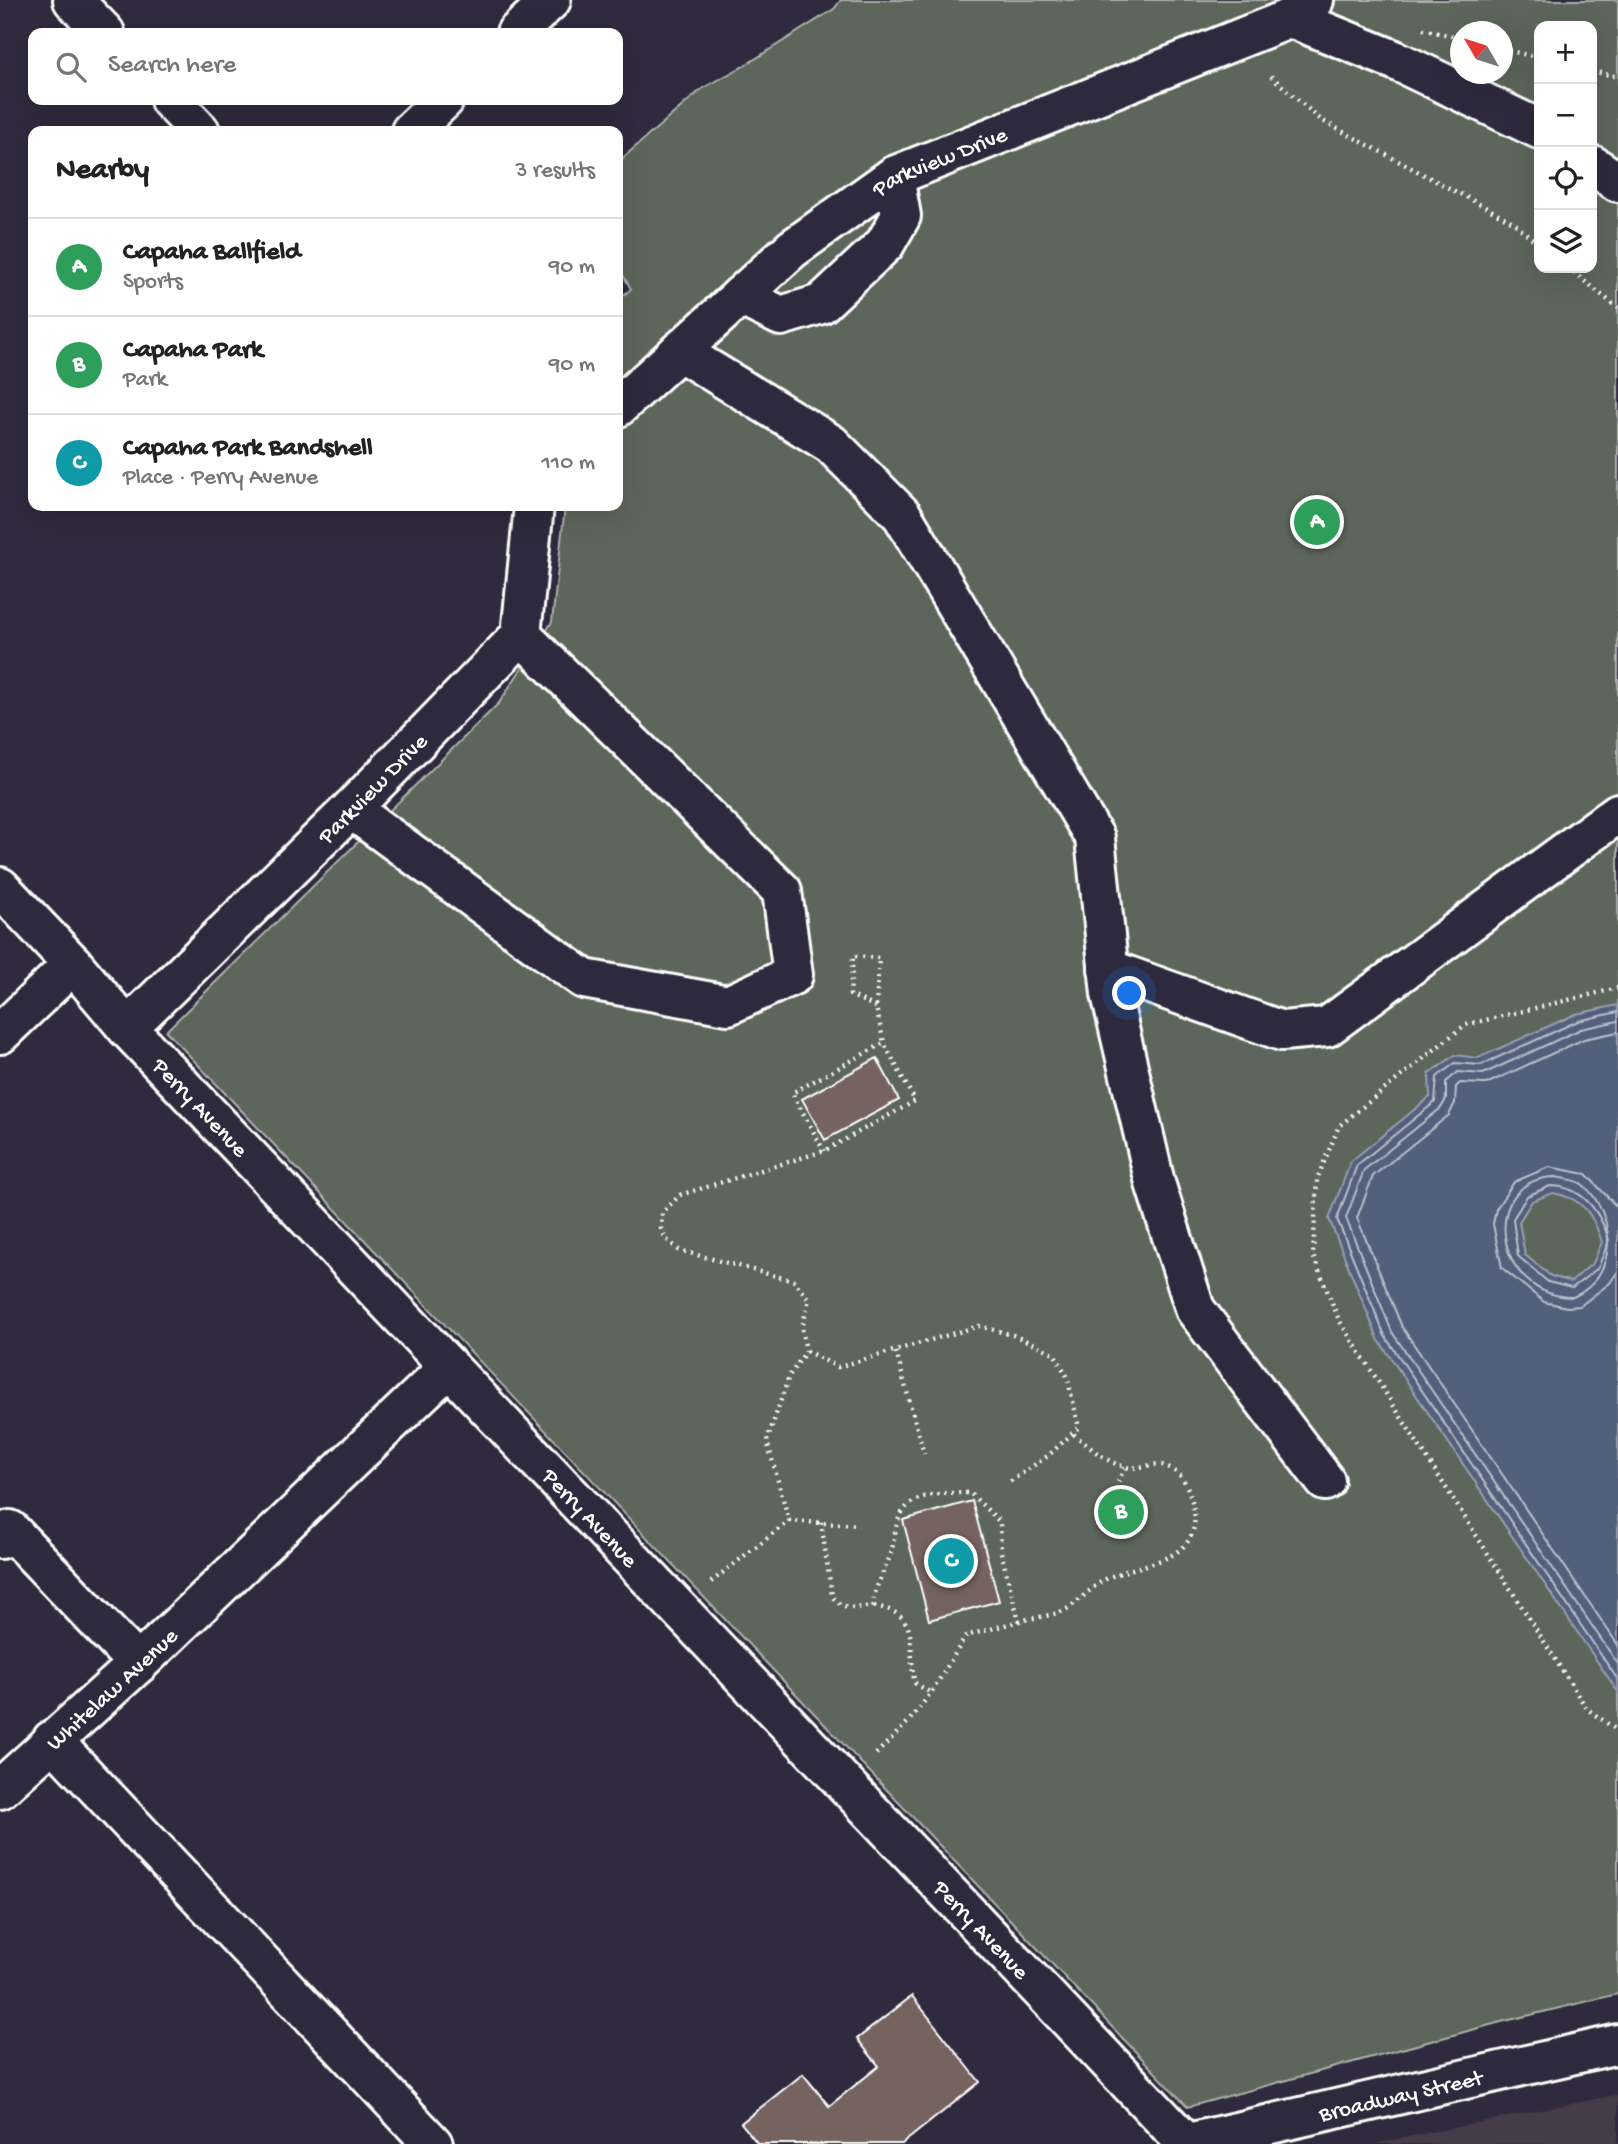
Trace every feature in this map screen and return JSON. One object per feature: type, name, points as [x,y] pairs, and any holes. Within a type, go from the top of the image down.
[{"type":"street","points":[[73,0],[100,28]]},
{"type":"street","points":[[521,28],[551,0]]},
{"type":"street","points":[[1303,9],[1397,61],[1534,127]]},
{"type":"street","name":"Parkview Drive","points":[[623,402],[792,249],[894,176],[1303,9]]},
{"type":"street","points":[[175,105],[195,126]]},
{"type":"street","points":[[416,126],[439,105]]},
{"type":"street","points":[[1597,168],[1618,182]]},
{"type":"street","points":[[740,296],[781,316],[821,304],[885,244],[901,216],[894,176]]},
{"type":"street","points":[[679,351],[831,444],[902,515],[1095,838],[1111,994],[1155,1183],[1195,1308],[1325,1481]]},
{"type":"street","points":[[351,809],[584,979],[728,1005],[793,975],[782,891],[521,635],[533,511]]},
{"type":"street","name":"Parkview Drive","points":[[127,1028],[351,809],[521,635]]},
{"type":"street","points":[[1108,969],[1282,1031],[1327,1027],[1618,813]]},
{"type":"street","name":"Perry Avenue","points":[[0,887],[73,964],[127,1028],[1185,2143]]},
{"type":"street","points":[[0,1034],[73,964]]},
{"type":"street","name":"Whitelaw Avenue","points":[[433,2144],[52,1740],[138,1664],[449,1367]]},
{"type":"street","points":[[0,1539],[10,1530],[138,1664]]},
{"type":"street","points":[[0,1789],[52,1740]]},
{"type":"street","name":"Broadway Street","points":[[1185,2143],[1618,2044]]},
{"type":"path","points":[[1513,51],[1534,57]]},
{"type":"path","points":[[1597,72],[1618,77]]},
{"type":"path","points":[[1270,76],[1321,120],[1513,222],[1534,240]]},
{"type":"path","points":[[1574,273],[1618,308]]},
{"type":"path","points":[[789,1521],[767,1441],[789,1376],[806,1351],[803,1328],[809,1299],[794,1280],[679,1250],[666,1240],[661,1228],[662,1213],[680,1195],[824,1151],[915,1101],[884,1043],[876,1007],[879,958],[853,956],[850,995],[876,1007]]},
{"type":"path","points":[[1618,988],[1465,1025],[1339,1126],[1317,1179],[1313,1256],[1339,1320],[1587,1709],[1618,1731]]},
{"type":"path","points":[[824,1151],[792,1093],[884,1043]]},
{"type":"path","points":[[806,1351],[838,1367],[979,1326],[1013,1335],[1054,1353],[1068,1376],[1079,1427],[1049,1455],[1008,1483]]},
{"type":"path","points":[[896,1352],[924,1454]]},
{"type":"path","points":[[876,1754],[909,1721],[931,1693],[966,1636],[1069,1608],[1090,1587],[1119,1573],[1166,1561],[1182,1549],[1192,1530],[1195,1513],[1190,1491],[1177,1472],[1154,1462],[1125,1467],[1111,1462],[1072,1433]]},
{"type":"path","points":[[1118,1482],[1125,1467]]},
{"type":"path","points":[[873,1606],[874,1589],[894,1545],[898,1521],[909,1503],[936,1493],[970,1493],[1000,1522],[1001,1552],[1019,1621]]},
{"type":"path","points":[[711,1583],[789,1521],[859,1525]]},
{"type":"path","points":[[821,1522],[832,1595],[839,1605],[848,1608],[873,1606],[891,1609],[906,1622],[913,1642],[910,1664],[915,1683],[931,1693]]},
{"type":"shaded area","points":[[1618,2095],[1618,2144],[1373,2144]]},
{"type":"green space","points":[[841,0],[1618,0],[1618,1994],[1501,2022],[1188,2107],[166,1031],[499,703],[552,622],[564,511],[623,511],[623,296],[631,289],[623,275],[623,158],[703,88],[744,66],[834,9]]},
{"type":"water","points":[[1618,1005],[1618,1692],[1378,1339],[1329,1219],[1351,1161],[1430,1097],[1429,1074],[1455,1055],[1478,1058],[1576,1014]],"holes":[[[1553,1193],[1563,1195],[1585,1209],[1595,1223],[1602,1242],[1593,1263],[1571,1282],[1551,1276],[1525,1255],[1519,1222],[1532,1201]]]},
{"type":"building","points":[[877,1058],[899,1100],[825,1140],[802,1099]]},
{"type":"building","points":[[972,1501],[999,1601],[929,1620],[903,1520]]},
{"type":"building","points":[[912,1996],[980,2082],[902,2144],[758,2144],[741,2123],[803,2074],[829,2106],[879,2066],[857,2039]]},
{"type":"place","name":"Capaha Ballfield","points":[[1317,522]]},
{"type":"place","name":"Capaha Park","points":[[1121,1512]]},
{"type":"place","name":"Capaha Park Bandshell","points":[[951,1561]]}]
